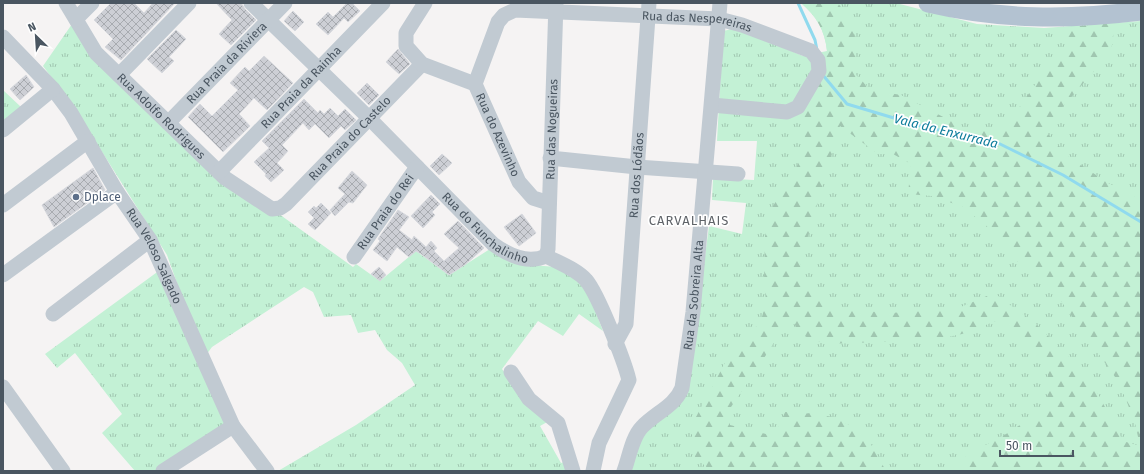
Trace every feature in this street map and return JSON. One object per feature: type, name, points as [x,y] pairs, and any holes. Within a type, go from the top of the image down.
[{"type":"main road","points":[[928,3],[968,11],[1023,18],[1091,16],[1141,11]]},
{"type":"main road","points":[[956,3],[999,10],[1047,12],[1099,10],[1137,3]]},
{"type":"street","name":"Rua Adolfo Rodrigues","points":[[66,3],[96,53],[219,172],[266,206],[276,209]]},
{"type":"street","points":[[76,19],[92,3]]},
{"type":"street","points":[[119,75],[188,3]]},
{"type":"street","name":"Rua do Funchalinho","points":[[251,3],[497,246],[525,259],[536,259],[546,256],[578,274],[590,285],[629,380],[599,443],[593,471]]},
{"type":"street","name":"Rua Praia da Riviera","points":[[168,123],[285,3]]},
{"type":"street","name":"Rua Praia da Rainha","points":[[219,172],[383,3]]},
{"type":"street","name":"Rua do Azevinho","points":[[425,3],[405,37],[406,46],[422,64],[475,84],[519,182],[533,198],[549,203]]},
{"type":"street","name":"Rua da Sobreira Alta","points":[[624,471],[641,428],[675,399],[682,388],[693,312],[707,172],[720,3]]},
{"type":"street","name":"Rua das Nespereiras","points":[[475,84],[498,22],[504,14],[514,10],[556,7],[648,10],[719,19],[742,25],[811,51],[818,60],[819,69],[800,105],[790,112],[712,105]]},
{"type":"street","name":"Rua das Nogueiras","points":[[546,256],[556,7]]},
{"type":"street","name":"Rua dos Lódãos","points":[[615,344],[626,324],[648,10]]},
{"type":"street","name":"Rua Veloso Salgado","points":[[3,38],[53,89],[88,140],[117,192],[150,240],[233,426],[267,471]]},
{"type":"street","name":"Rua Praia do Castelo","points":[[276,209],[286,204],[422,64]]},
{"type":"street","points":[[3,130],[53,89]]},
{"type":"street","points":[[3,204],[88,140]]},
{"type":"street","points":[[550,158],[637,167],[738,174]]},
{"type":"street","name":"Rua Praia do Rei","points":[[354,257],[417,166]]},
{"type":"street","points":[[3,275],[117,192]]},
{"type":"street","points":[[53,314],[150,240]]},
{"type":"street","points":[[511,372],[528,399],[558,423],[573,471]]},
{"type":"street","points":[[3,387],[63,471]]},
{"type":"street","points":[[163,471],[233,426]]},
{"type":"green space","points":[[801,3],[896,3],[977,24],[1044,28],[1141,21],[1141,471],[627,471],[641,434],[689,378],[709,226],[742,234],[746,203],[712,200],[713,178],[754,180],[757,141],[717,141],[723,31],[737,28],[803,56],[827,51],[824,36],[819,24]]},
{"type":"green space","points":[[801,3],[838,3],[854,26],[856,57],[853,72],[871,90],[901,95],[972,132],[998,129],[1016,112],[1046,69],[1071,47],[1065,27],[1115,23],[1111,52],[1051,120],[1047,133],[1069,157],[1108,183],[1141,200],[1141,471],[953,471],[967,455],[1006,434],[1037,414],[1047,404],[1048,373],[1035,350],[996,321],[962,334],[933,340],[826,344],[799,334],[792,318],[783,320],[772,346],[729,410],[730,425],[770,435],[779,426],[785,412],[798,412],[833,417],[864,432],[886,471],[711,471],[693,455],[692,433],[696,417],[726,361],[761,321],[766,301],[764,283],[765,236],[773,206],[794,174],[806,143],[797,103],[821,58],[827,51],[822,30],[815,18]],"holes":[[[840,126],[878,154],[893,154],[911,164],[908,194],[932,196],[963,207],[989,228],[1012,257],[1056,294],[1120,384],[1135,423],[1140,446],[1123,441],[1089,377],[1036,324],[994,293],[956,309],[889,313],[832,308],[800,279],[801,260]]]},
{"type":"green space","points":[[72,24],[91,57],[279,214],[353,267],[356,264],[380,281],[416,251],[449,275],[490,249],[532,265],[556,267],[574,277],[589,295],[603,331],[579,314],[563,336],[538,321],[502,369],[527,403],[549,421],[540,426],[561,463],[567,461],[570,471],[278,471],[356,425],[415,385],[402,363],[387,350],[375,330],[358,333],[351,315],[324,317],[313,292],[304,287],[212,347],[206,355],[192,325],[167,255],[75,109],[43,66]]},
{"type":"green space","points":[[3,90],[21,107],[3,122]]},
{"type":"green space","points":[[160,270],[229,424],[155,471],[135,471],[102,433],[122,414],[75,353],[57,368],[45,354]]},
{"type":"building","points":[[111,3],[134,3],[144,13],[153,3],[175,3],[121,60],[105,47],[113,39],[94,20]]},
{"type":"building","points":[[216,3],[241,3],[256,20],[231,45],[219,34],[232,20]]},
{"type":"building","points":[[347,3],[352,3],[360,11],[348,22],[344,18],[328,35],[316,24],[328,12],[333,17]]},
{"type":"building","points":[[293,11],[304,22],[295,31],[284,21]]},
{"type":"building","points":[[176,30],[186,39],[169,57],[174,61],[162,73],[147,59]]},
{"type":"building","points":[[398,49],[410,64],[399,74],[386,62]]},
{"type":"building","points":[[264,56],[293,83],[267,110],[254,98],[239,114],[250,126],[223,152],[188,117],[200,104],[212,116],[238,90],[230,83],[245,67],[249,71]]},
{"type":"building","points":[[26,75],[34,87],[20,100],[10,89]]},
{"type":"building","points":[[367,83],[379,95],[369,105],[357,93]]},
{"type":"building","points":[[304,99],[318,113],[320,110],[324,114],[330,108],[338,116],[345,109],[356,120],[345,130],[341,126],[329,138],[315,124],[309,130],[303,123],[282,145],[288,151],[277,163],[284,170],[271,182],[265,176],[266,174],[254,162],[269,148],[262,141]]},
{"type":"building","points":[[442,154],[452,163],[439,175],[430,166]]},
{"type":"building","name":"Dplace","points":[[93,168],[105,190],[54,227],[42,205]]},
{"type":"building","points":[[352,171],[367,185],[353,203],[349,202],[335,216],[330,210],[345,194],[338,188]]},
{"type":"building","points":[[431,195],[440,204],[432,212],[435,215],[423,228],[411,216]]},
{"type":"building","points":[[321,203],[331,213],[315,230],[308,224],[314,218],[308,212],[314,206],[316,208]]},
{"type":"building","points":[[398,210],[409,217],[399,230],[412,240],[414,236],[426,247],[431,241],[437,248],[434,251],[444,261],[459,248],[444,234],[458,221],[484,248],[466,264],[449,275],[416,251],[409,257],[397,247],[387,261],[373,250],[380,241],[378,239]]},
{"type":"building","points":[[522,214],[536,233],[519,246],[504,227]]},
{"type":"building","points":[[379,267],[386,275],[380,281],[371,274]]},
{"type":"waterway","name":"Vala da Enxurrada","points":[[798,3],[815,40],[817,50]]},
{"type":"waterway","name":"Vala da Enxurrada","points":[[822,74],[847,104],[924,127],[994,141],[1063,175],[1141,222]]},
{"type":"place","name":"Dplace","points":[[76,197]]},
{"type":"district","name":"CARVALHAIS","points":[[689,220]]}]
